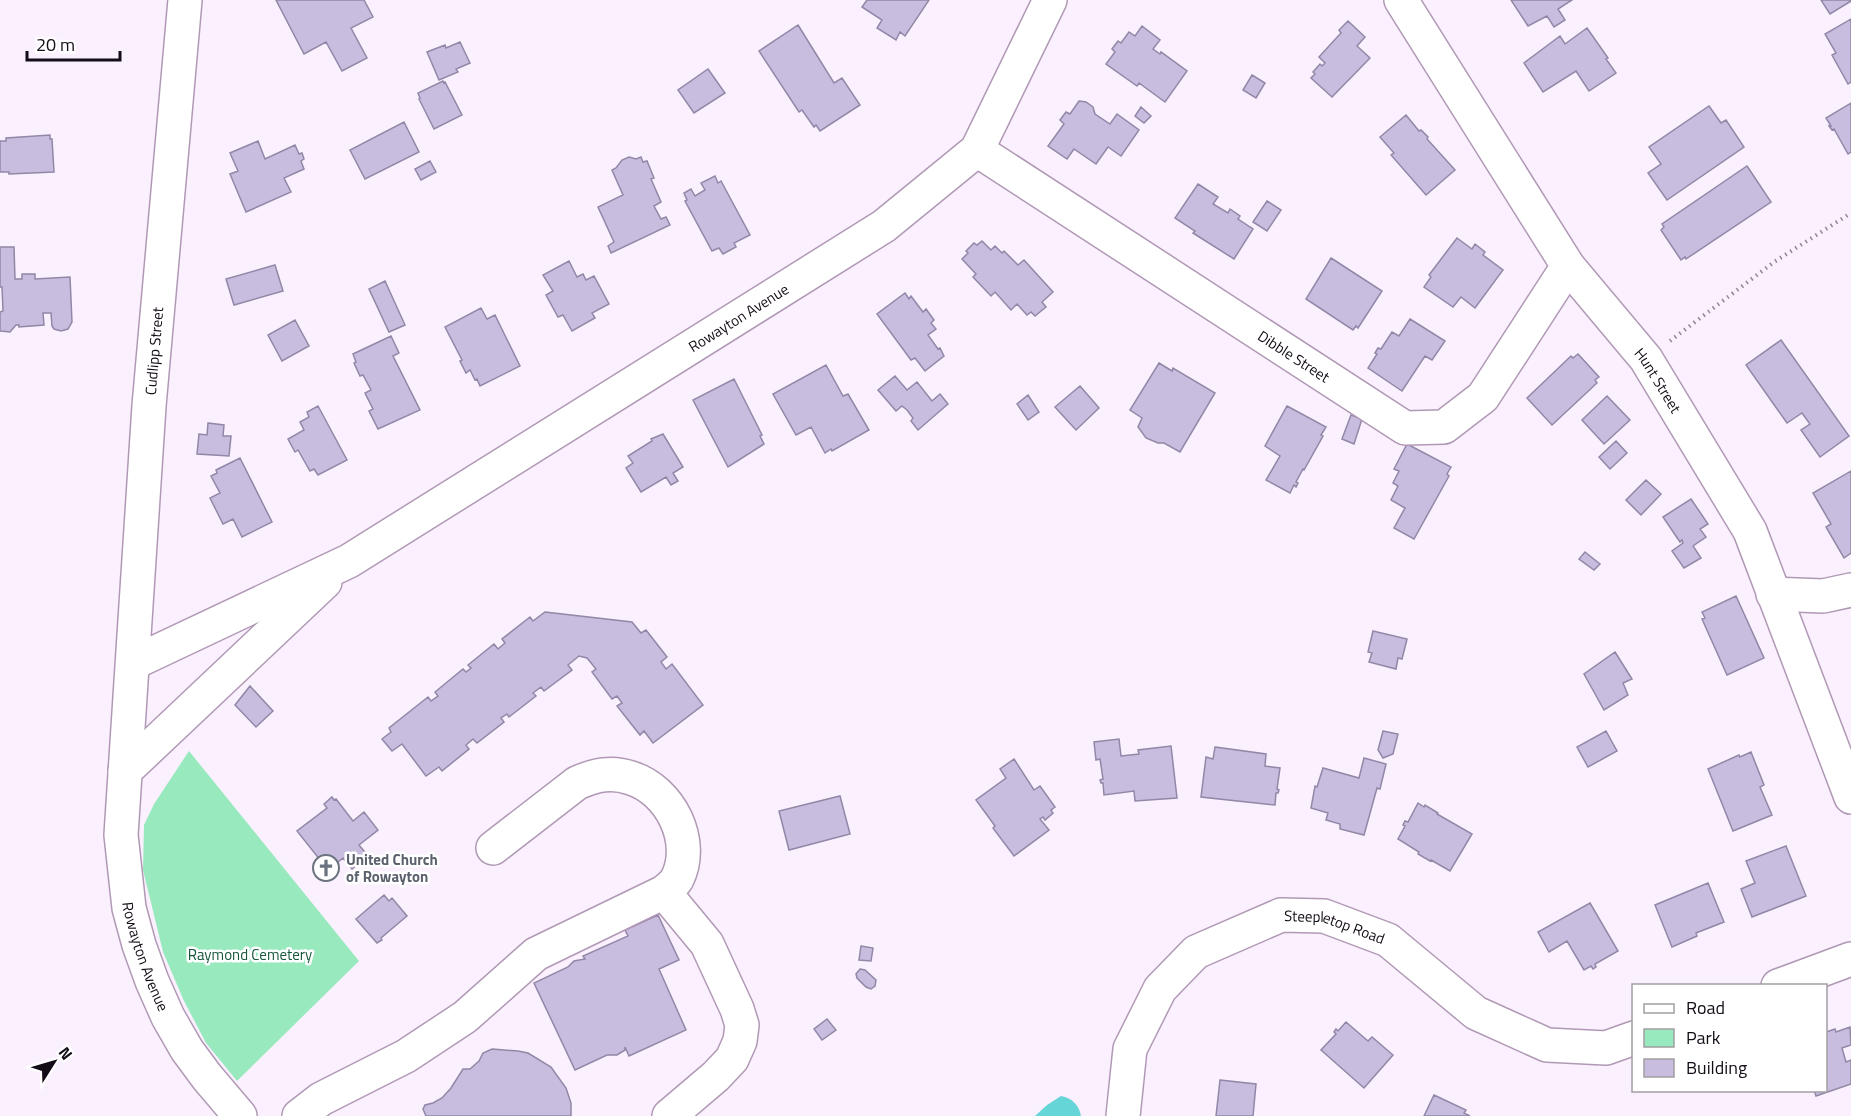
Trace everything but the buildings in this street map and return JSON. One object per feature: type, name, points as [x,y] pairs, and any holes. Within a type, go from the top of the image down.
[{"type":"street","name":"Cudlipp Street","points":[[129,703],[149,406],[185,0]]},
{"type":"street","name":"Rowayton Avenue","points":[[133,663],[349,561],[884,226],[977,150],[1050,0]]},
{"type":"street","name":"Hunt Street","points":[[1401,0],[1568,266],[1646,359],[1750,531],[1851,797]]},
{"type":"street","name":"Dibble Street","points":[[977,150],[1405,428],[1444,427],[1483,397],[1568,266]]},
{"type":"street","name":"Rowayton Avenue","points":[[125,771],[349,561]]},
{"type":"street","points":[[1773,594],[1823,596],[1851,590]]},
{"type":"street","name":"Rowayton Avenue","points":[[129,703],[121,835],[129,908],[139,945],[168,1017],[187,1050],[240,1116]]},
{"type":"street","points":[[299,1116],[321,1099],[406,1056],[465,1017],[536,954],[664,892],[676,881],[684,852],[682,834],[664,800],[648,785],[630,777],[610,774],[593,776],[578,783],[493,848]]},
{"type":"street","points":[[664,892],[707,944],[742,1025],[740,1041],[732,1059],[716,1076],[669,1116]]},
{"type":"street","name":"Steepletop Road","points":[[1123,1116],[1130,1049],[1160,989],[1196,952],[1281,915],[1324,916],[1388,940],[1476,1013],[1547,1045],[1606,1048],[1632,1039]]},
{"type":"street","points":[[1783,984],[1851,958]]},
{"type":"path","points":[[1646,359],[1774,262],[1851,213]]},
{"type":"green space","name":"Raymond Cemetery","points":[[189,751],[359,961],[237,1081],[206,1043],[184,1001],[163,952],[143,870],[144,825],[154,804]]},
{"type":"water","points":[[1061,1096],[1074,1103],[1081,1116],[1035,1116],[1047,1105]]},
{"type":"place","name":"United Church of Rowayton","points":[[326,868]]}]
